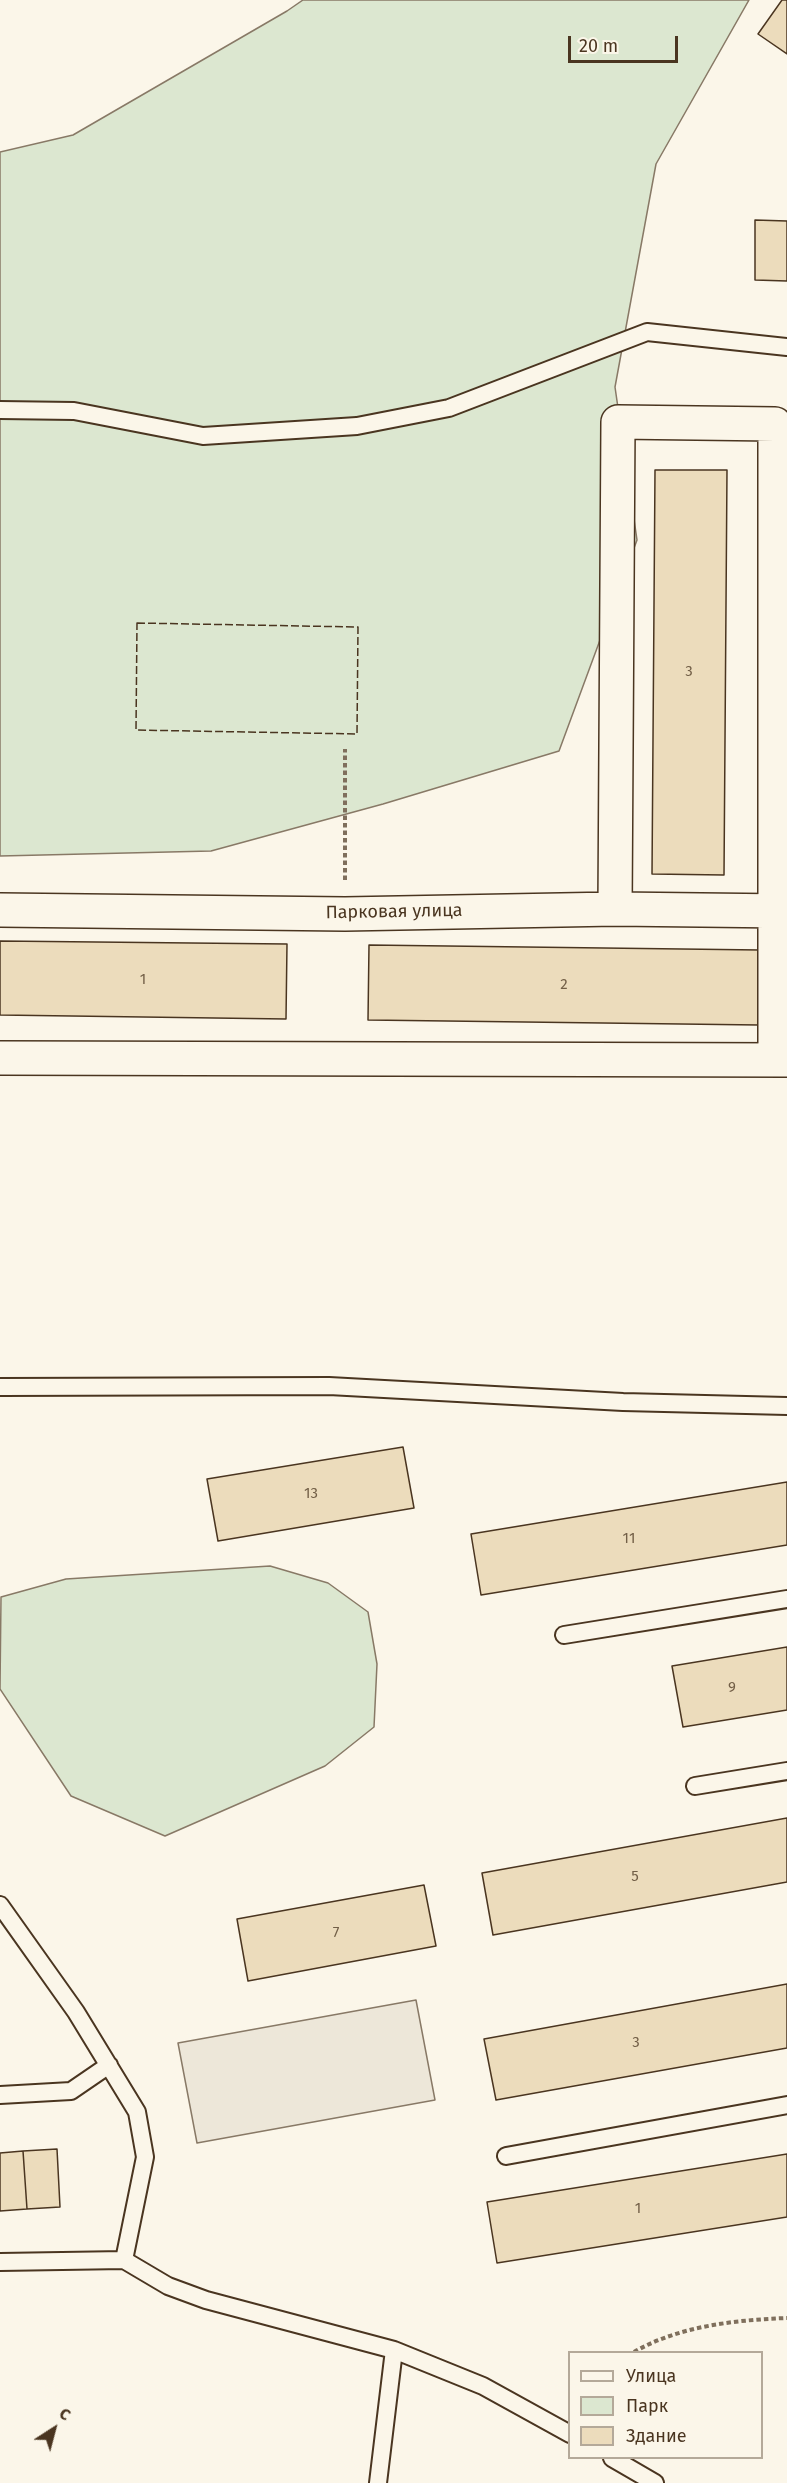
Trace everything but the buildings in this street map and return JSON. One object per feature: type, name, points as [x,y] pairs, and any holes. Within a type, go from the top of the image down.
[{"type":"street","points":[[0,1058],[781,1060],[781,501],[775,424],[618,422],[615,909]]},
{"type":"street","name":"Парковая улица","points":[[0,910],[345,914],[615,909],[781,911]]},
{"type":"lane","points":[[0,410],[74,411],[202,436],[357,426],[449,408],[647,332],[787,347]]},
{"type":"lane","points":[[0,1387],[329,1386],[623,1402],[787,1406]]},
{"type":"lane","points":[[564,1635],[787,1599]]},
{"type":"lane","points":[[694,1786],[787,1770]]},
{"type":"lane","points":[[0,1905],[7,1926],[76,2012],[136,2112],[145,2157],[124,2260]]},
{"type":"lane","points":[[0,2095],[71,2091],[109,2065]]},
{"type":"lane","points":[[506,2156],[787,2105]]},
{"type":"lane","points":[[0,2262],[124,2260],[168,2286],[206,2300],[394,2350],[483,2386],[568,2433]]},
{"type":"lane","points":[[378,2483],[394,2350]]},
{"type":"lane","points":[[615,2459],[655,2483]]},
{"type":"path","points":[[345,749],[345,914]]},
{"type":"path","points":[[636,2351],[652,2342],[732,2320],[787,2318]]},
{"type":"green space","points":[[303,0],[749,0],[656,164],[615,387],[637,540],[559,751],[383,804],[211,851],[0,856],[0,152],[73,135]]},
{"type":"green space","points":[[270,1566],[328,1583],[368,1612],[377,1664],[374,1727],[325,1766],[165,1836],[71,1796],[0,1689],[1,1597],[66,1579]]},
{"type":"shaded area","points":[[416,2000],[435,2100],[197,2143],[178,2043]]},
{"type":"fence","points":[[137,623],[358,627],[357,734],[136,730],[137,623]]}]
